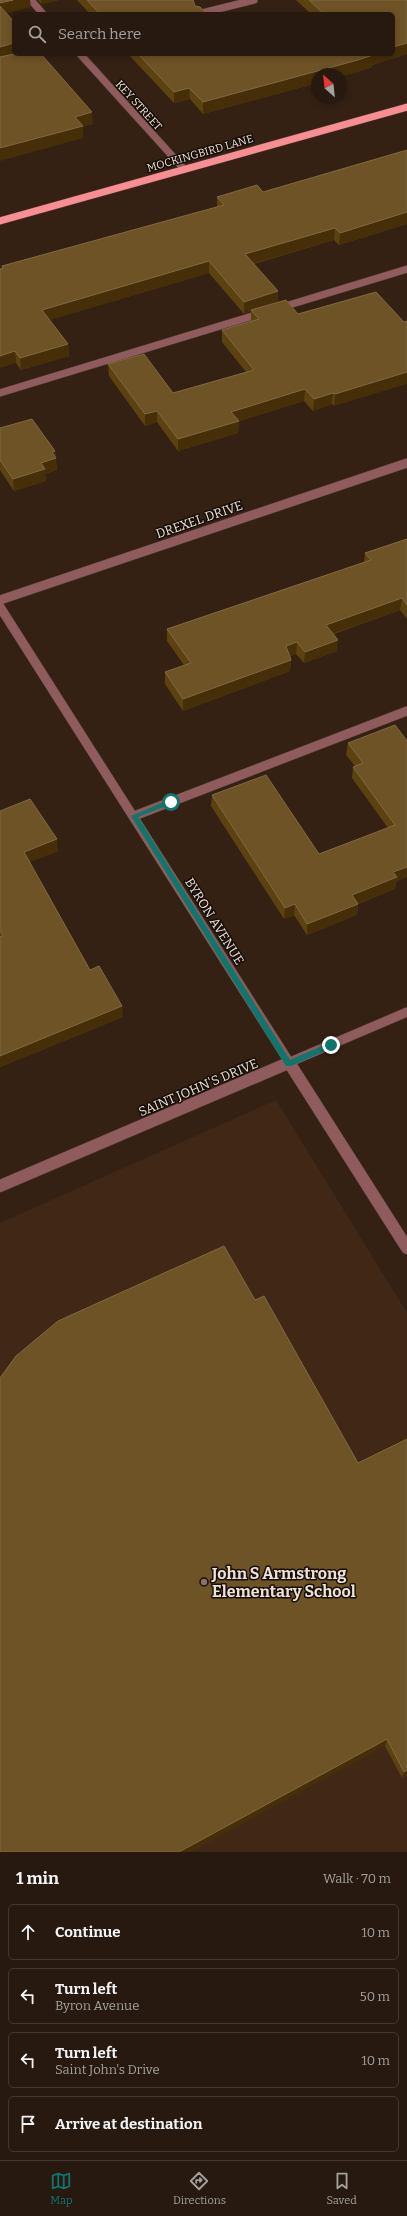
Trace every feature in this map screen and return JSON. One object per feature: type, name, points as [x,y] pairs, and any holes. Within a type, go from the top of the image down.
[{"type":"main road","name":"MOCKINGBIRD LANE","points":[[0,221],[407,107]]},
{"type":"street","points":[[31,0],[42,12]]},
{"type":"street","points":[[206,12],[254,0]]},
{"type":"street","name":"KEY STREET","points":[[82,56],[184,169]]},
{"type":"street","points":[[0,393],[407,268]]},
{"type":"street","name":"DREXEL DRIVE","points":[[0,600],[407,463]]},
{"type":"street","name":"BYRON AVENUE","points":[[0,607],[134,816],[288,1064],[407,1248]]},
{"type":"street","points":[[134,816],[407,711]]},
{"type":"street","name":"SAINT JOHN'S DRIVE","points":[[0,1186],[407,1012]]},
{"type":"shaded area","name":"John S Armstrong Elementary School","points":[[276,1100],[407,1313],[407,1852],[0,1852],[0,1223]]},
{"type":"building","points":[[0,0],[13,0],[0,3]]},
{"type":"building","points":[[87,0],[193,0],[195,6],[200,7],[205,12],[98,12]]},
{"type":"building","points":[[309,0],[407,0],[407,43],[395,46],[395,12],[322,12]]},
{"type":"building","points":[[0,6],[12,20],[12,44],[0,47]]},
{"type":"building","points":[[12,54],[12,56],[43,56],[92,112],[75,117],[83,126],[0,148],[0,57]]},
{"type":"building","points":[[140,56],[370,56],[328,68],[311,68],[311,73],[203,102],[189,88],[174,92]]},
{"type":"building","points":[[407,150],[407,212],[340,233],[335,228],[245,254],[278,291],[244,302],[209,261],[42,310],[68,344],[20,358],[15,351],[0,356],[0,269],[3,268],[2,266],[224,205],[217,197],[257,185],[263,192]]},
{"type":"building","points":[[376,292],[404,322],[407,321],[407,372],[314,399],[305,389],[231,412],[239,421],[178,439],[157,411],[145,414],[108,364],[144,354],[173,393],[254,370],[222,330],[259,319],[251,310],[286,300],[298,314]]},
{"type":"building","points":[[32,419],[55,451],[52,452],[56,458],[41,463],[45,469],[13,479],[0,460],[0,428]]},
{"type":"building","points":[[407,539],[407,605],[402,598],[326,625],[338,640],[305,652],[297,642],[286,646],[291,660],[183,699],[165,672],[191,663],[167,629],[371,560],[365,553]]},
{"type":"building","points":[[395,725],[407,741],[407,867],[393,872],[397,877],[352,895],[358,904],[307,924],[295,904],[285,908],[212,795],[266,775],[319,854],[395,825],[353,767],[363,763],[348,743]]},
{"type":"building","points":[[30,799],[57,839],[24,852],[90,970],[99,966],[122,1006],[0,1056],[0,937],[3,936],[0,930],[0,811]]},
{"type":"building","name":"John S Armstrong Elementary School","points":[[224,1246],[255,1300],[264,1296],[358,1463],[407,1439],[407,1770],[404,1772],[387,1739],[179,1852],[0,1852],[0,1378],[16,1356],[58,1321]]},
{"type":"place","name":"John S Armstrong Elementary School","points":[[204,1582]]},
{"type":"route","points":[[171,802],[134,816],[288,1064],[331,1045]]}]
